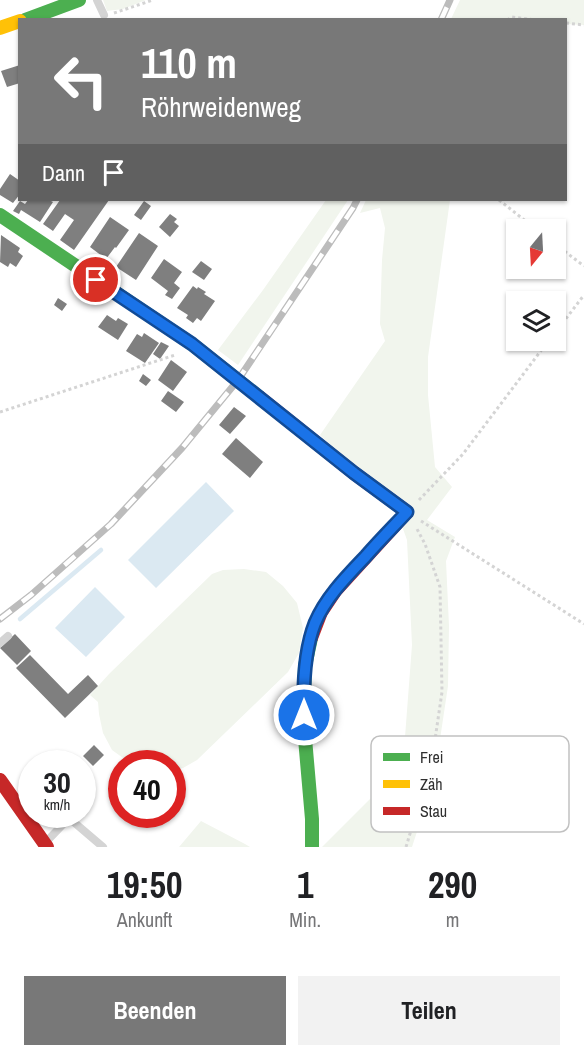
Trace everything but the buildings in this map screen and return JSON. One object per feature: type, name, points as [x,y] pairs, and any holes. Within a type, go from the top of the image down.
[{"type":"street","points":[[30,18],[79,0]]},
{"type":"street","points":[[0,28],[18,22]]},
{"type":"street","points":[[0,215],[192,344],[354,473],[407,512],[333,593],[315,624],[305,667],[303,695],[312,805],[312,847]]},
{"type":"street","points":[[0,780],[45,846]]},
{"type":"lane","points":[[97,0],[104,15]]},
{"type":"lane","points":[[0,643],[8,636]]},
{"type":"lane","points":[[45,846],[69,818],[103,847]]},
{"type":"path","points":[[104,15],[124,11],[153,0]]},
{"type":"path","points":[[567,23],[584,25]]},
{"type":"path","points":[[500,201],[523,219]]},
{"type":"path","points":[[566,252],[584,266]]},
{"type":"path","points":[[566,319],[584,295]]},
{"type":"path","points":[[0,412],[169,357],[182,352],[192,344]]},
{"type":"path","points":[[407,512],[463,454],[541,351]]},
{"type":"path","points":[[407,512],[584,624]]},
{"type":"path","points":[[407,512],[425,544],[440,587],[442,692],[436,736]]},
{"type":"path","points":[[406,847],[410,832]]},
{"type":"shaded area","points":[[103,0],[146,0],[123,9],[107,11]]},
{"type":"shaded area","points":[[460,0],[584,0],[584,25],[567,24],[567,18],[451,18]]},
{"type":"shaded area","points":[[325,201],[347,201],[238,365],[218,350]]},
{"type":"shaded area","points":[[366,201],[450,201],[428,357],[428,395],[435,467],[452,487],[427,520],[455,537],[446,561],[449,626],[448,686],[440,736],[405,736],[412,645],[407,540],[398,515],[320,435],[385,341],[380,324],[385,228],[380,208],[360,213]]},
{"type":"shaded area","points":[[206,482],[234,511],[156,588],[128,560]]},
{"type":"shaded area","points":[[244,569],[266,572],[283,586],[297,603],[303,628],[299,653],[288,672],[197,760],[186,766],[186,750],[112,750],[103,733],[98,702],[90,695],[212,574],[223,570]]},
{"type":"shaded area","points":[[95,587],[125,617],[86,657],[55,628]]},
{"type":"shaded area","points":[[371,798],[371,832],[417,832],[412,847],[322,847]]},
{"type":"shaded area","points":[[201,821],[245,844],[250,847],[179,847]]},
{"type":"waterway","points":[[20,619],[101,550]]},
{"type":"railway","points":[[442,18],[450,0]]},
{"type":"railway","points":[[0,619],[31,595],[111,524],[182,448],[238,380],[356,201]]},
{"type":"traffic: fast","points":[[30,18],[79,0]]},
{"type":"traffic: fast","points":[[0,215],[192,344],[259,397]]},
{"type":"traffic: fast","points":[[311,638],[305,666],[304,727],[312,819],[312,847]]},
{"type":"traffic: slow","points":[[0,28],[18,22]]},
{"type":"traffic: jam","points":[[259,397],[407,512],[335,591],[321,612],[311,638]]},
{"type":"traffic: jam","points":[[0,780],[47,847]]},
{"type":"route","points":[[96,280],[192,344],[354,473],[407,512],[345,578],[321,612],[315,624],[305,667],[304,715]]}]
